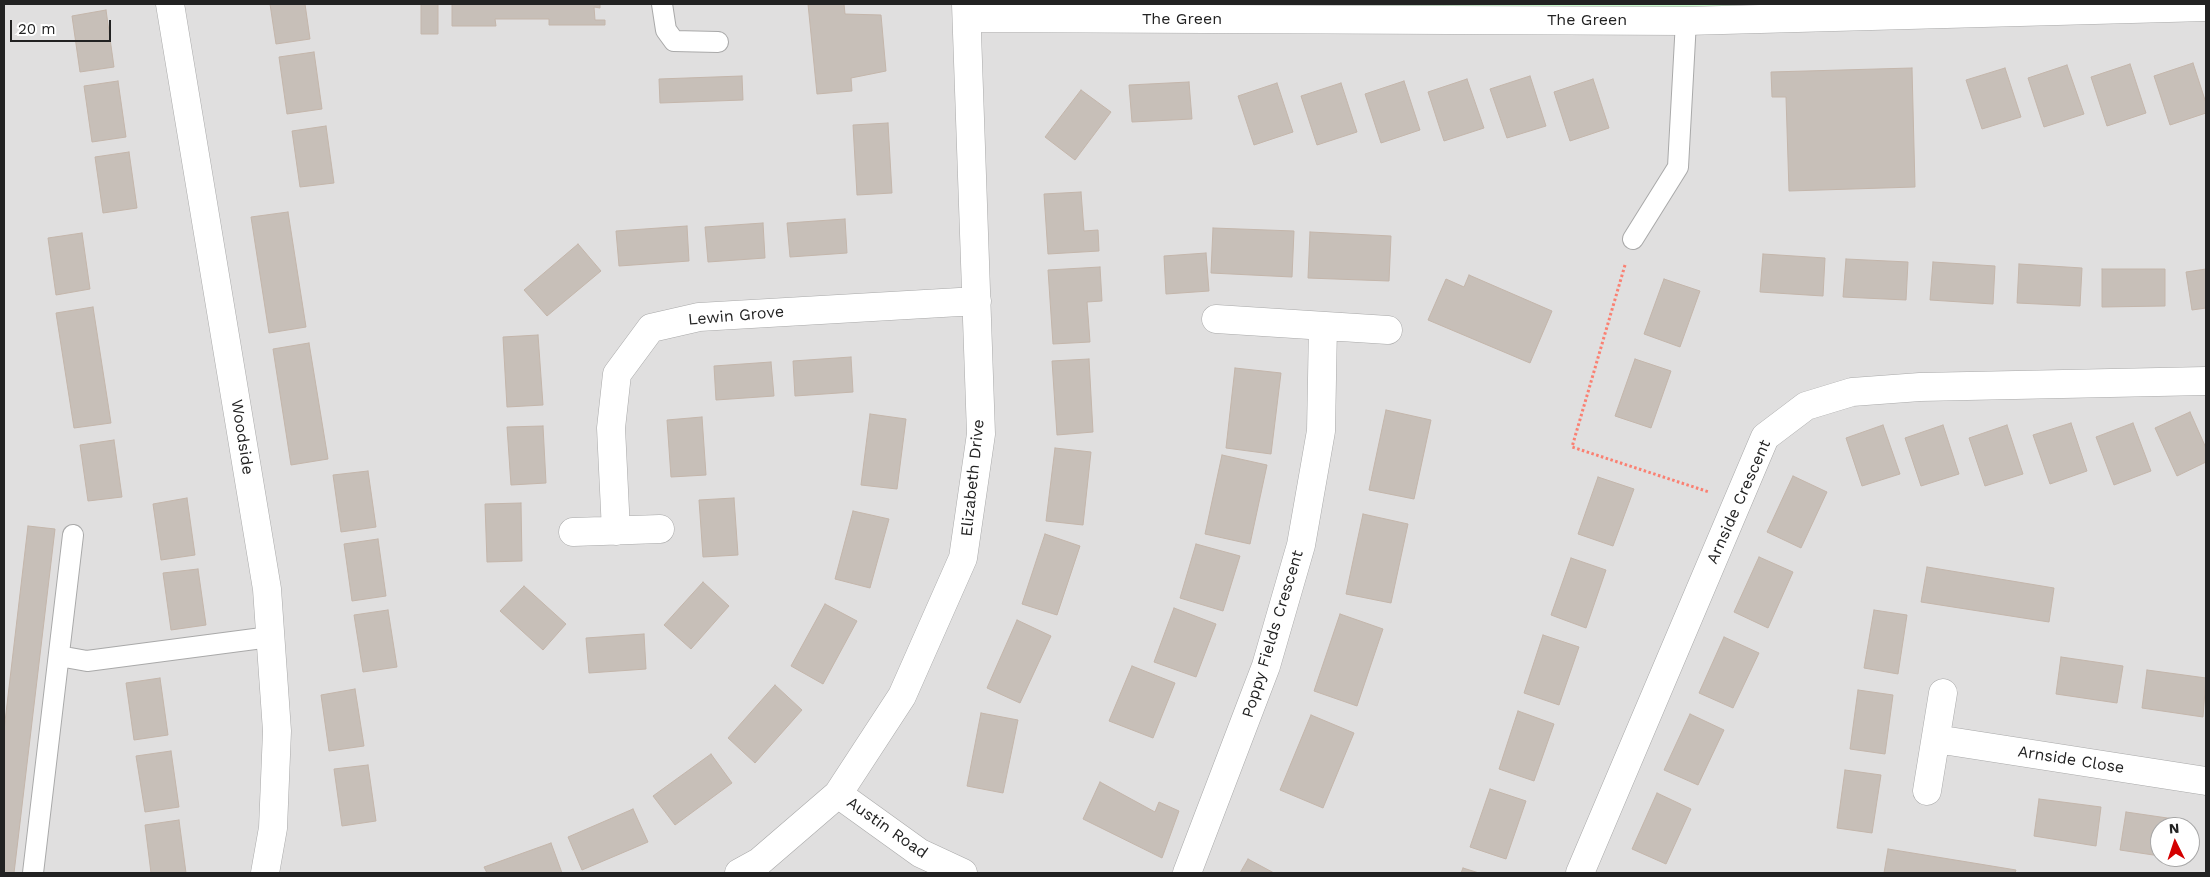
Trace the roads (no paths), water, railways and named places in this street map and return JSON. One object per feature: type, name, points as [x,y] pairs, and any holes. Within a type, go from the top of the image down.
[{"type":"street","name":"Woodside","points":[[170,4],[267,589],[277,731],[273,828],[265,873]]},
{"type":"street","name":"The Green","points":[[966,11],[1686,21],[2206,7]]},
{"type":"street","name":"Elizabeth Drive","points":[[739,873],[759,862],[838,794],[902,696],[964,558],[981,434],[966,11]]},
{"type":"street","name":"Lewin Grove","points":[[616,530],[611,428],[617,374],[651,328],[699,317],[977,301]]},
{"type":"street","points":[[1216,319],[1388,330]]},
{"type":"street","name":"Poppy Fields Crescent","points":[[1187,873],[1266,666],[1301,545],[1321,431],[1323,326]]},
{"type":"street","name":"Arnside Crescent","points":[[1580,873],[1765,437],[1806,406],[1852,392],[1920,387],[2206,381]]},
{"type":"street","points":[[573,532],[660,529]]},
{"type":"street","points":[[1927,791],[1943,693]]},
{"type":"street","name":"Arnside Close","points":[[1936,739],[2206,781]]},
{"type":"street","name":"Austin Road","points":[[838,794],[920,853],[963,873]]},
{"type":"lane","points":[[662,4],[666,30],[674,41],[718,42]]},
{"type":"lane","points":[[1633,239],[1678,167],[1686,21]]},
{"type":"lane","points":[[33,873],[73,535]]},
{"type":"lane","points":[[59,656],[87,661],[270,637]]}]
